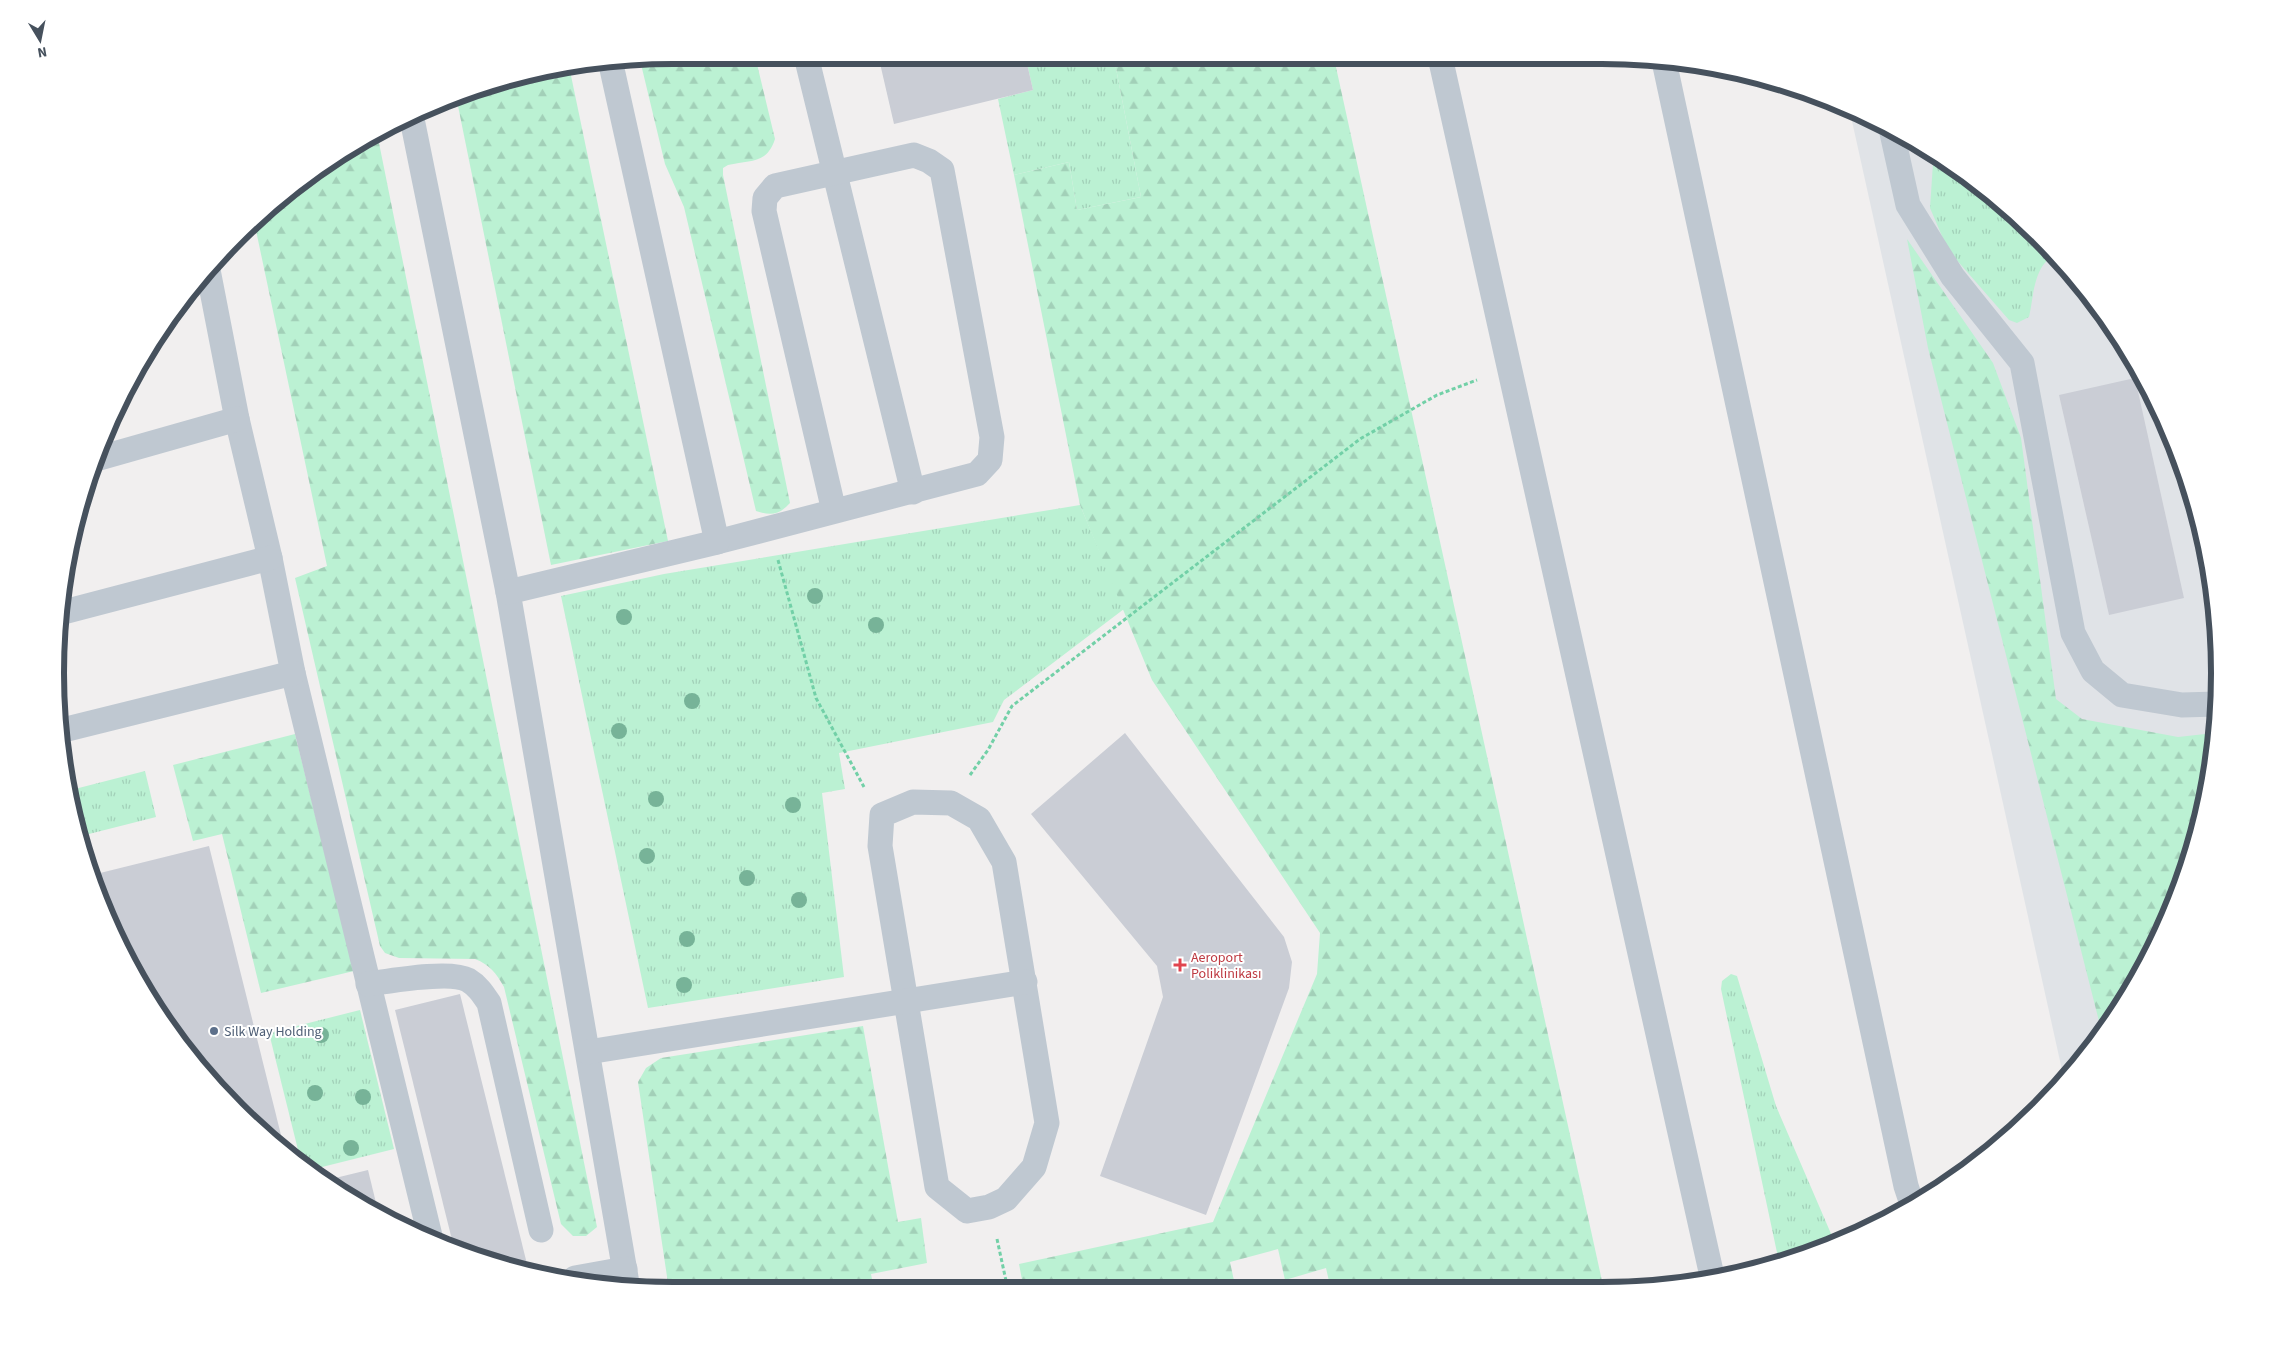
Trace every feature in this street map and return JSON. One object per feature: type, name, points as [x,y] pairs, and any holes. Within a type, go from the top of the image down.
[{"type":"lane","points":[[808,64],[913,492]]},
{"type":"lane","points":[[1442,64],[1711,1273]]},
{"type":"lane","points":[[1455,64],[1465,163]]},
{"type":"lane","points":[[612,67],[718,542]]},
{"type":"lane","points":[[1657,67],[1677,126]]},
{"type":"lane","points":[[1665,67],[1910,1199]]},
{"type":"lane","points":[[413,123],[508,592],[627,1279],[610,1279]]},
{"type":"lane","points":[[1893,138],[1908,205],[1953,277],[2022,363],[2073,633],[2093,671],[2122,695],[2182,705],[2210,704]]},
{"type":"lane","points":[[508,592],[718,542],[978,474],[990,460],[992,437],[942,170],[929,161],[914,155],[775,186],[765,198],[764,211],[834,511]]},
{"type":"lane","points":[[210,278],[237,419],[270,558],[293,673],[429,1231]]},
{"type":"lane","points":[[104,457],[237,419]]},
{"type":"lane","points":[[67,611],[270,558]]},
{"type":"lane","points":[[67,729],[293,673]]},
{"type":"lane","points":[[914,802],[951,802],[980,818],[1004,862],[1047,1123],[1034,1167],[1006,1199],[989,1207],[967,1211],[937,1187],[904,1000],[880,846],[882,815],[914,802]]},
{"type":"lane","points":[[368,984],[440,976],[466,979],[478,987],[489,1003],[541,1230]]},
{"type":"lane","points":[[588,1052],[1025,982]]},
{"type":"path","points":[[951,802],[988,750],[1012,706],[1360,439],[1436,395],[1510,368]]},
{"type":"path","points":[[770,528],[816,698],[852,768],[882,815]]},
{"type":"path","points":[[989,1207],[1006,1282]]},
{"type":"shaded area","points":[[1851,118],[1907,145],[1973,190],[2033,242],[2085,302],[2130,368],[2165,440],[2179,477],[2200,554],[2210,633],[2210,713],[2200,792],[2190,831],[2179,869],[2165,906],[2130,978],[2109,1011],[2062,1072]]},
{"type":"green space","points":[[757,64],[775,139],[768,153],[763,157],[757,160],[728,165],[723,168],[723,175],[790,503],[778,512],[766,514],[756,511],[684,207],[665,164],[641,65]]},
{"type":"green space","points":[[1027,64],[1115,64],[1141,197],[1077,210],[1069,162],[1014,175],[998,99],[1033,90]]},
{"type":"green space","points":[[1115,64],[1335,64],[1602,1282],[1329,1282],[1326,1268],[1285,1280],[1278,1249],[1230,1262],[1234,1282],[1022,1282],[1019,1264],[1213,1222],[1317,974],[1320,933],[1152,680],[1080,505],[1014,175],[1069,162],[1077,210],[1141,197]]},
{"type":"green space","points":[[570,72],[668,541],[551,565],[457,103],[515,85]]},
{"type":"green space","points":[[378,140],[597,1227],[586,1236],[573,1236],[561,1224],[504,987],[498,978],[489,967],[475,959],[399,958],[385,953],[380,946],[295,578],[327,566],[256,229],[302,190],[335,166]]},
{"type":"green space","points":[[1933,163],[1973,190],[2004,215],[2049,259],[2042,266],[2038,274],[2029,317],[2017,323],[2009,320],[1948,250],[1930,208]]},
{"type":"green space","points":[[1907,239],[1993,363],[2021,438],[2056,699],[2082,719],[2178,737],[2208,734],[2200,792],[2179,869],[2165,906],[2130,978],[2100,1024],[1928,348]]},
{"type":"green space","points":[[1080,505],[1124,609],[1004,700],[993,722],[839,753],[845,789],[822,793],[844,977],[648,1008],[561,596],[664,574]]},
{"type":"green space","points":[[295,734],[354,971],[261,993],[222,834],[193,841],[173,765]]},
{"type":"green space","points":[[145,771],[156,817],[86,835],[75,789]]},
{"type":"green space","points":[[1731,974],[1737,976],[1776,1106],[1832,1237],[1778,1256],[1721,989],[1722,981]]},
{"type":"green space","points":[[360,1010],[394,1149],[318,1168],[299,1153],[269,1033]]},
{"type":"green space","points":[[863,1026],[898,1222],[921,1218],[927,1263],[871,1274],[872,1282],[668,1282],[638,1082],[646,1068],[661,1058]]},
{"type":"building","points":[[880,64],[1027,64],[1033,90],[894,124]]},
{"type":"building","points":[[2135,378],[2184,598],[2109,615],[2059,395]]},
{"type":"building","points":[[1125,733],[1284,937],[1292,962],[1289,988],[1206,1215],[1100,1176],[1163,997],[1157,966],[1031,814]]},
{"type":"building","name":"Silk Way Holding","points":[[209,846],[282,1140],[242,1104],[215,1075],[166,1011],[145,978],[127,942],[98,874]]},
{"type":"building","points":[[460,994],[527,1264],[477,1250],[452,1241],[395,1010]]},
{"type":"building","points":[[368,1170],[377,1205],[368,1201],[333,1179]]},
{"type":"place","name":"Aeroport Poliklinikası","points":[[1180,965]]},
{"type":"place","name":"Silk Way Holding","points":[[214,1031]]}]
